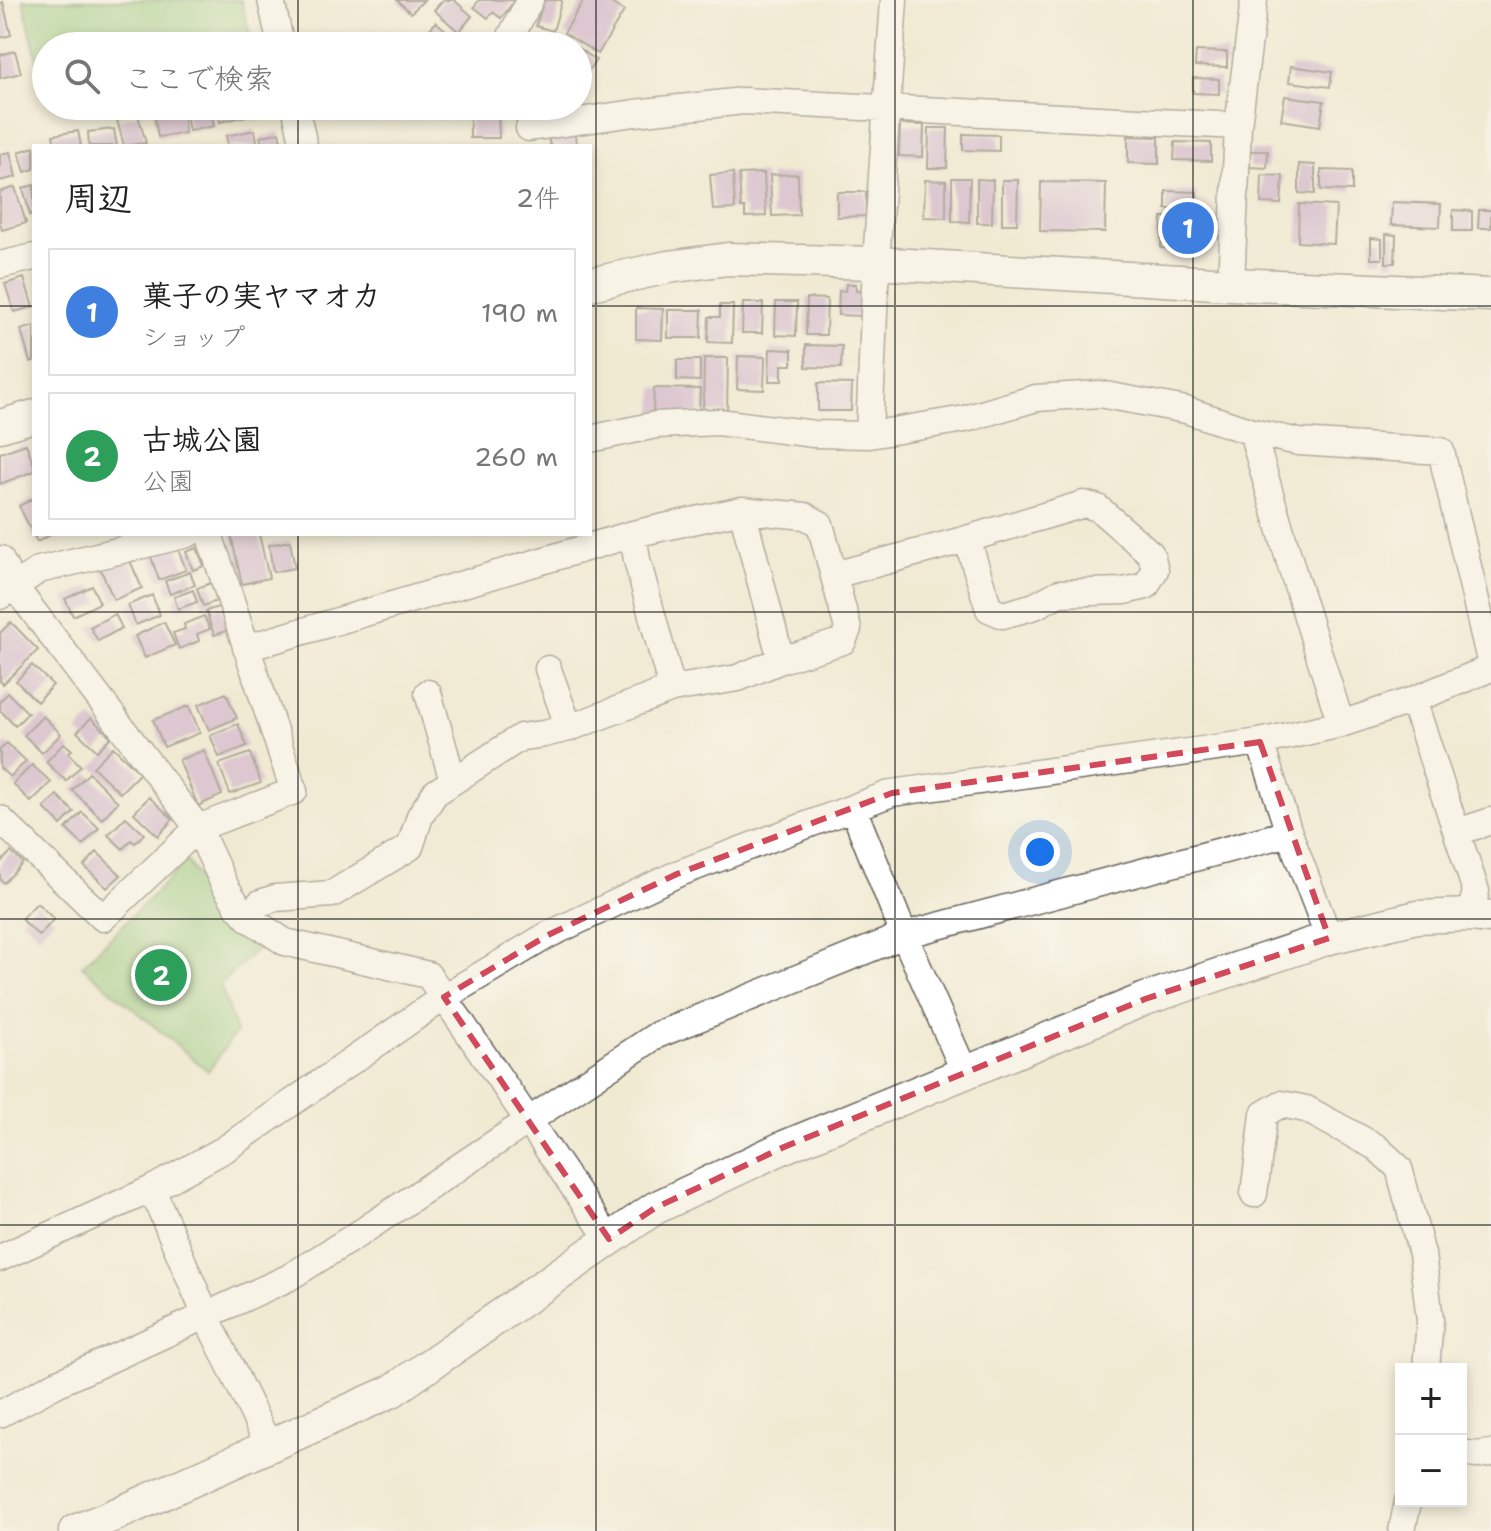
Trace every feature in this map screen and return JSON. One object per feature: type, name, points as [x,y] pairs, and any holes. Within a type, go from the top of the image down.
[{"type":"street","points":[[271,0],[278,32]]},
{"type":"street","points":[[513,32],[530,0]]},
{"type":"street","points":[[869,435],[876,263],[894,0]]},
{"type":"street","points":[[1231,284],[1238,126],[1254,0]]},
{"type":"street","points":[[592,119],[743,101],[1238,126]]},
{"type":"street","points":[[298,120],[304,144]]},
{"type":"street","points":[[528,127],[582,120]]},
{"type":"street","points":[[0,265],[32,257]]},
{"type":"street","points":[[592,284],[668,267],[728,259],[876,263],[1231,284],[1491,295]]},
{"type":"street","points":[[0,1258],[152,1189],[225,1149],[444,997],[548,935],[677,874],[892,793],[1260,742],[1341,724],[1413,700],[1491,666],[1441,451],[1299,442],[1252,432],[1186,410],[1100,394],[1036,398],[965,419],[869,435],[814,434],[718,422],[656,425],[592,439]]},
{"type":"street","points":[[0,426],[32,417]]},
{"type":"street","points":[[1252,432],[1341,724]]},
{"type":"street","points":[[834,575],[1084,504],[1098,508],[1151,554],[1155,570],[1146,586],[1124,591],[1059,593],[1035,606],[1003,615],[989,609],[967,539]]},
{"type":"street","points":[[742,510],[781,660]]},
{"type":"street","points":[[246,648],[633,534],[742,510],[805,516],[820,524],[848,629],[843,641],[781,660],[738,678],[672,689],[569,728],[521,737],[435,793],[420,816],[410,847],[332,894],[275,898],[260,903],[248,918]]},
{"type":"street","points":[[633,534],[637,560],[672,689]]},
{"type":"street","points":[[7,591],[39,570],[180,536]]},
{"type":"street","points":[[0,819],[103,918],[198,828],[294,791],[210,536]]},
{"type":"street","points":[[0,559],[7,591],[198,828],[224,884],[239,908],[248,918],[285,942],[428,975],[609,1239]]},
{"type":"street","points":[[548,669],[569,728]]},
{"type":"street","points":[[428,693],[453,781]]},
{"type":"street","points":[[75,1531],[392,1391],[655,1208],[784,1147],[1145,999],[1329,938],[1417,917],[1480,916],[1476,891],[1413,700]]},
{"type":"street","points":[[1260,742],[1289,833],[1329,938]]},
{"type":"street","points":[[853,808],[904,935],[965,1073]]},
{"type":"street","points":[[1457,832],[1491,821]]},
{"type":"street","points":[[0,1414],[58,1383],[288,1278],[657,1035],[904,935],[1289,833]]},
{"type":"street","points":[[1254,1194],[1264,1114],[1281,1104],[1306,1109],[1376,1147],[1399,1168],[1422,1254],[1430,1320],[1426,1363]]},
{"type":"street","points":[[152,1189],[206,1316],[269,1446]]},
{"type":"street","points":[[1467,1454],[1491,1453]]},
{"type":"street","points":[[1402,1531],[1407,1507]]},
{"type":"highlighted area","points":[[1260,742],[1329,938],[1145,999],[784,1147],[655,1208],[609,1239],[444,997],[548,935],[677,874],[892,793]]},
{"type":"green space","points":[[23,0],[241,0],[249,32],[32,32],[32,38]]},
{"type":"green space","points":[[187,861],[218,909],[260,946],[220,984],[236,1032],[208,1071],[82,966]]},
{"type":"building","points":[[397,0],[424,0],[411,13]]},
{"type":"building","points":[[443,0],[454,0],[472,16],[459,32],[434,10]]},
{"type":"building","points":[[479,0],[515,0],[501,18],[493,12],[488,18],[474,7]]},
{"type":"building","points":[[544,0],[562,0],[553,31],[536,26]]},
{"type":"building","points":[[584,0],[606,0],[624,11],[598,54],[592,50],[592,32],[565,32]]},
{"type":"building","points":[[3,2],[11,35],[0,38],[0,3]]},
{"type":"building","points":[[436,22],[448,32],[427,32]]},
{"type":"building","points":[[15,51],[21,73],[0,78],[0,55]]},
{"type":"building","points":[[1196,51],[1227,52],[1227,67],[1195,66]]},
{"type":"building","points":[[1291,66],[1332,72],[1330,87],[1289,82]]},
{"type":"building","points":[[1193,78],[1219,79],[1219,94],[1193,93]]},
{"type":"building","points":[[1285,96],[1324,101],[1320,126],[1281,120]]},
{"type":"building","points":[[117,120],[139,120],[146,143],[123,144]]},
{"type":"building","points":[[155,120],[184,120],[185,133],[158,137]]},
{"type":"building","points":[[187,120],[213,120],[214,126],[189,131]]},
{"type":"building","points":[[470,120],[498,120],[499,138],[470,138]]},
{"type":"building","points":[[900,124],[924,125],[923,157],[899,156]]},
{"type":"building","points":[[929,128],[948,128],[947,168],[928,168]]},
{"type":"building","points":[[114,129],[117,144],[89,144],[88,132]]},
{"type":"building","points":[[255,130],[258,144],[228,144],[226,136]]},
{"type":"building","points":[[78,131],[81,144],[55,144],[53,135]]},
{"type":"building","points":[[574,131],[577,144],[550,144],[548,137]]},
{"type":"building","points":[[279,132],[282,144],[262,144],[260,137]]},
{"type":"building","points":[[963,134],[999,135],[999,151],[963,150]]},
{"type":"building","points":[[1128,136],[1159,137],[1159,164],[1128,163]]},
{"type":"building","points":[[1175,142],[1211,143],[1211,161],[1174,160]]},
{"type":"building","points":[[32,148],[32,170],[25,172],[19,152]]},
{"type":"building","points":[[1250,151],[1268,151],[1267,168],[1250,167]]},
{"type":"building","points":[[10,152],[16,177],[0,181],[0,154]]},
{"type":"building","points":[[1299,164],[1315,165],[1315,194],[1299,193]]},
{"type":"building","points":[[1321,170],[1352,171],[1352,191],[1321,190]]},
{"type":"building","points":[[733,173],[735,209],[713,210],[710,175]]},
{"type":"building","points":[[764,173],[766,216],[745,217],[745,208],[741,208],[739,174]]},
{"type":"building","points":[[798,174],[799,215],[772,216],[770,175]]},
{"type":"building","points":[[1262,175],[1283,176],[1281,204],[1261,203]]},
{"type":"building","points":[[952,178],[970,178],[969,222],[952,221]]},
{"type":"building","points":[[977,179],[993,180],[992,223],[977,223]]},
{"type":"building","points":[[925,180],[946,181],[946,218],[924,217]]},
{"type":"building","points":[[1002,180],[1018,180],[1017,224],[1002,224]]},
{"type":"building","points":[[1041,182],[1106,183],[1105,232],[1040,231]]},
{"type":"building","points":[[32,186],[30,215],[23,188]]},
{"type":"building","points":[[15,187],[26,223],[2,230],[0,192]]},
{"type":"building","points":[[1166,191],[1197,192],[1197,209],[1166,209]]},
{"type":"building","points":[[837,192],[866,192],[866,216],[837,217]]},
{"type":"building","points":[[1392,202],[1441,204],[1440,227],[1391,225]]},
{"type":"building","points":[[1299,204],[1336,206],[1334,244],[1298,242]]},
{"type":"building","points":[[1453,210],[1472,211],[1472,231],[1453,231]]},
{"type":"building","points":[[1479,210],[1491,210],[1491,228],[1478,228]]},
{"type":"building","points":[[1162,217],[1213,218],[1213,239],[1203,249],[1161,248]]},
{"type":"building","points":[[1386,234],[1396,235],[1395,263],[1386,263]]},
{"type":"building","points":[[1371,238],[1382,239],[1382,259],[1371,259]]},
{"type":"building","points":[[24,278],[32,307],[14,312],[5,284]]},
{"type":"building","points":[[846,284],[856,284],[856,291],[863,291],[863,316],[838,315],[839,291],[845,291]]},
{"type":"building","points":[[807,298],[827,299],[826,335],[806,335]]},
{"type":"building","points":[[776,302],[797,302],[796,336],[775,335]]},
{"type":"building","points":[[743,303],[763,303],[762,333],[742,333]]},
{"type":"building","points":[[720,305],[733,305],[732,343],[708,342],[709,317],[720,317]]},
{"type":"building","points":[[636,308],[663,309],[662,340],[636,339]]},
{"type":"building","points":[[668,310],[702,310],[701,338],[668,338]]},
{"type":"building","points":[[32,327],[32,362],[30,362],[21,330]]},
{"type":"building","points":[[806,345],[842,346],[841,368],[806,367]]},
{"type":"building","points":[[770,349],[792,350],[792,365],[782,365],[782,381],[769,381]]},
{"type":"building","points":[[738,356],[765,357],[764,390],[737,389]]},
{"type":"building","points":[[704,358],[728,358],[727,413],[703,413]]},
{"type":"building","points":[[677,360],[700,360],[700,381],[677,380]]},
{"type":"building","points":[[818,383],[852,384],[851,411],[818,411]]},
{"type":"building","points":[[654,388],[700,389],[699,414],[653,413]]},
{"type":"building","points":[[26,444],[32,460],[32,472],[0,484],[0,453]]},
{"type":"building","points":[[32,499],[32,532],[19,506]]},
{"type":"building","points":[[34,536],[48,536],[37,542]]},
{"type":"building","points":[[231,536],[259,536],[269,578],[242,584]]},
{"type":"building","points":[[290,541],[295,568],[273,572],[269,545]]},
{"type":"building","points":[[176,544],[186,570],[159,580],[150,554]]},
{"type":"building","points":[[197,548],[204,566],[193,570],[186,552]]},
{"type":"building","points":[[127,554],[142,588],[114,600],[99,566]]},
{"type":"building","points":[[190,572],[195,585],[170,594],[165,581]]},
{"type":"building","points":[[211,583],[217,601],[203,606],[197,588]]},
{"type":"building","points":[[92,586],[100,603],[73,616],[65,599]]},
{"type":"building","points":[[193,590],[197,602],[178,609],[174,597]]},
{"type":"building","points":[[152,595],[160,615],[136,625],[128,605]]},
{"type":"building","points":[[221,606],[229,630],[214,635],[206,611]]},
{"type":"building","points":[[115,614],[122,628],[98,641],[90,627]]},
{"type":"building","points":[[204,616],[210,629],[197,634],[199,641],[179,649],[173,633],[185,629],[184,624]]},
{"type":"building","points":[[11,622],[38,650],[3,684],[0,681],[0,633]]},
{"type":"building","points":[[164,622],[175,645],[145,658],[135,636]]},
{"type":"building","points":[[32,665],[53,685],[37,702],[16,681]]},
{"type":"building","points":[[8,693],[28,713],[15,726],[0,710],[0,701]]},
{"type":"building","points":[[226,693],[237,718],[209,730],[198,705]]},
{"type":"building","points":[[189,706],[200,733],[164,747],[153,720]]},
{"type":"building","points":[[43,716],[61,734],[42,753],[24,735]]},
{"type":"building","points":[[91,718],[111,737],[97,751],[77,732]]},
{"type":"building","points":[[238,724],[247,746],[219,757],[210,735]]},
{"type":"building","points":[[7,743],[26,761],[10,777],[0,768],[0,750]]},
{"type":"building","points":[[64,743],[72,750],[68,753],[81,766],[66,781],[46,762]]},
{"type":"building","points":[[113,747],[140,773],[120,793],[93,767]]},
{"type":"building","points":[[204,750],[222,795],[198,806],[179,760]]},
{"type":"building","points":[[250,753],[261,783],[230,794],[219,764]]},
{"type":"building","points":[[32,765],[51,782],[31,802],[13,784]]},
{"type":"building","points":[[89,773],[118,802],[102,819],[72,790]]},
{"type":"building","points":[[57,795],[74,812],[61,825],[44,808]]},
{"type":"building","points":[[149,797],[173,819],[158,836],[134,813]]},
{"type":"building","points":[[82,812],[99,828],[83,845],[66,829]]},
{"type":"building","points":[[126,817],[144,834],[135,843],[131,840],[123,849],[108,835]]},
{"type":"building","points":[[11,852],[23,863],[4,883],[0,879],[0,863]]},
{"type":"building","points":[[97,852],[121,875],[107,888],[84,866]]},
{"type":"building","points":[[37,903],[54,919],[39,936],[21,919]]},
{"type":"place","name":"菓子の実ヤマオカ","points":[[1188,228]]},
{"type":"place","name":"古城公園","points":[[161,975]]}]
